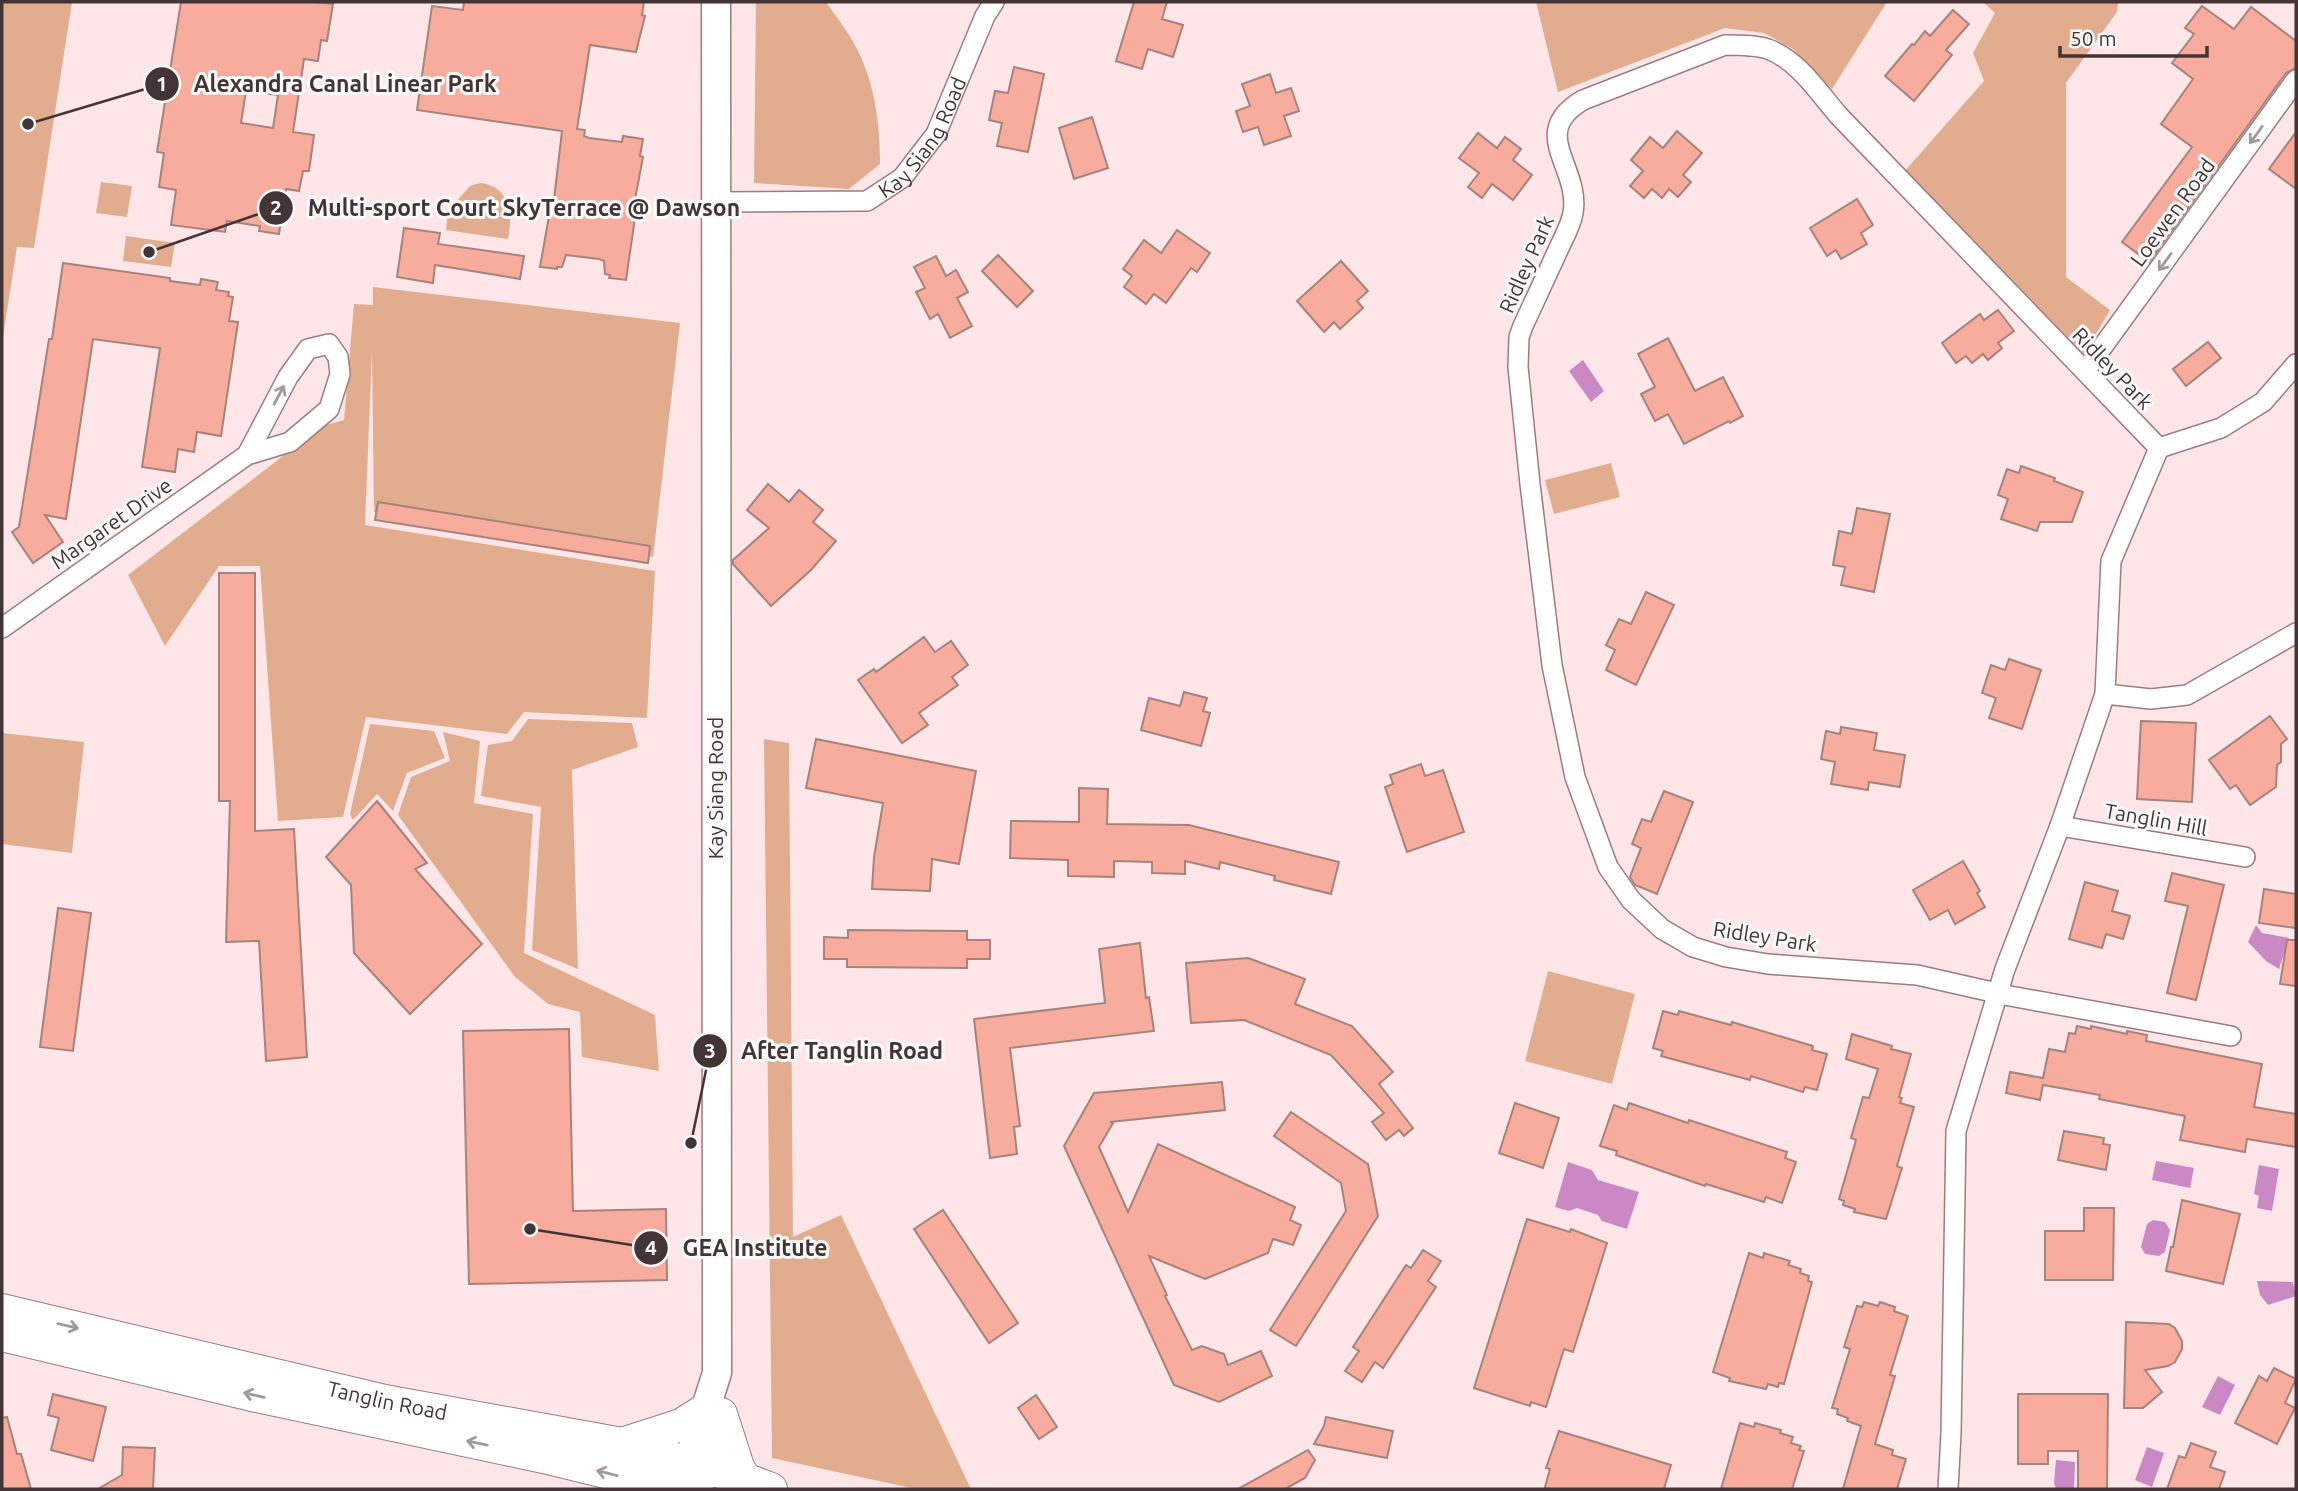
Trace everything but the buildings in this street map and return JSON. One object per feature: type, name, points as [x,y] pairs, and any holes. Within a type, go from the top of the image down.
[{"type":"main road","name":"Tanglin Road","points":[[2,1310],[385,1401],[622,1444],[684,1481]]},
{"type":"main road","name":"Tanglin Road","points":[[2,1335],[252,1395],[530,1454],[684,1481],[758,1484]]},
{"type":"main road","points":[[622,1444],[713,1412],[738,1466],[758,1484]]},
{"type":"street","name":"Kay Siang Road","points":[[684,1481],[722,1388],[716,1373],[716,2]]},
{"type":"street","name":"Kay Siang Road","points":[[714,202],[867,201],[902,178],[936,134],[985,16],[994,2]]},
{"type":"street","name":"Ridley Park","points":[[2159,448],[1839,116],[1789,60],[1769,50],[1748,45],[1725,45],[1583,100],[1569,108],[1561,117],[1556,130],[1557,146],[1575,195],[1573,216],[1523,326],[1519,337],[1518,367],[1552,665],[1575,777],[1608,867],[1631,900],[1662,929],[1693,947],[1726,957],[1768,964],[1917,975],[2231,1036]]},
{"type":"street","name":"Loewen Road","points":[[2085,371],[2296,80]]},
{"type":"street","name":"Margaret Drive","points":[[2,628],[247,455],[290,442],[329,409],[340,374],[338,357],[329,344],[308,349],[288,377],[247,455]]},
{"type":"street","points":[[1948,1489],[1956,1130],[2005,969],[2060,826],[2105,694],[2111,561],[2159,448],[2221,428],[2263,402],[2296,364]]},
{"type":"street","points":[[2105,694],[2151,699],[2187,695],[2296,633]]},
{"type":"street","name":"Tanglin Hill","points":[[2060,826],[2245,858]]},
{"type":"shaded area","points":[[2,2],[72,2],[34,248],[17,247],[2,343]]},
{"type":"shaded area","points":[[756,2],[826,2],[856,47],[868,75],[875,104],[880,164],[849,189],[754,183]]},
{"type":"shaded area","points":[[1536,2],[1887,2],[1832,89],[1793,49],[1764,33],[1725,28],[1558,92]]},
{"type":"shaded area","points":[[1983,2],[2118,2],[2117,12],[2066,83],[2066,277],[2110,310],[2083,356],[1904,172],[1984,81],[1973,53],[1995,13]]},
{"type":"shaded area","points":[[101,182],[132,186],[127,217],[96,213]]},
{"type":"shaded area","points":[[480,183],[498,190],[507,203],[510,220],[508,239],[446,230],[448,211],[470,186]]},
{"type":"shaded area","points":[[126,236],[175,243],[171,267],[123,261]]},
{"type":"shaded area","points":[[373,287],[680,323],[653,557],[374,512],[372,351],[365,525],[655,571],[647,718],[524,712],[507,734],[366,717],[343,817],[278,821],[260,566],[219,566],[165,646],[128,575],[322,426],[344,420],[354,304],[373,305]]},
{"type":"shaded area","points":[[1583,360],[1604,391],[1591,402],[1569,371]]},
{"type":"shaded area","points":[[1611,463],[1620,497],[1554,514],[1545,480]]},
{"type":"shaded area","points":[[528,719],[632,723],[638,747],[572,770],[578,969],[532,950],[541,807],[481,796],[488,745],[512,741]]},
{"type":"shaded area","points":[[370,724],[434,731],[445,758],[407,773],[393,811],[377,794],[353,820],[350,814]]},
{"type":"shaded area","points":[[443,732],[480,741],[474,803],[533,814],[524,953],[655,1015],[659,1071],[582,1057],[580,1012],[548,1004],[515,977],[398,815],[411,777],[450,761]]},
{"type":"shaded area","points":[[2,733],[84,742],[72,853],[2,844]]},
{"type":"shaded area","points":[[764,739],[789,743],[793,1237],[841,1215],[971,1489],[916,1489],[772,1458]]},
{"type":"shaded area","points":[[2256,925],[2262,933],[2289,938],[2279,969],[2266,961],[2248,942]]},
{"type":"shaded area","points":[[1548,971],[1635,994],[1612,1084],[1525,1061]]},
{"type":"shaded area","points":[[2156,1161],[2194,1168],[2190,1188],[2152,1180]]},
{"type":"shaded area","points":[[1568,1162],[1592,1170],[1598,1180],[1639,1192],[1627,1229],[1602,1221],[1598,1215],[1577,1208],[1569,1211],[1555,1207]]},
{"type":"shaded area","points":[[2259,1165],[2279,1169],[2272,1211],[2257,1208],[2259,1196],[2254,1194]]},
{"type":"shaded area","points":[[2153,1220],[2165,1222],[2170,1230],[2165,1252],[2159,1256],[2145,1254],[2141,1247],[2147,1224]]},
{"type":"shaded area","points":[[2257,1281],[2293,1282],[2296,1296],[2268,1305],[2260,1295]]},
{"type":"shaded area","points":[[2218,1376],[2235,1385],[2220,1415],[2202,1407]]},
{"type":"shaded area","points":[[2147,1447],[2164,1453],[2152,1487],[2135,1480]]},
{"type":"shaded area","points":[[2056,1460],[2075,1462],[2074,1489],[2056,1489]]},
{"type":"place","name":"Alexandra Canal Linear Park","points":[[28,124]]},
{"type":"place","name":"Multi-sport Court SkyTerrace @ Dawson","points":[[149,252]]},
{"type":"place","name":"After Tanglin Road","points":[[691,1143]]},
{"type":"place","name":"GEA Institute","points":[[530,1229]]}]
